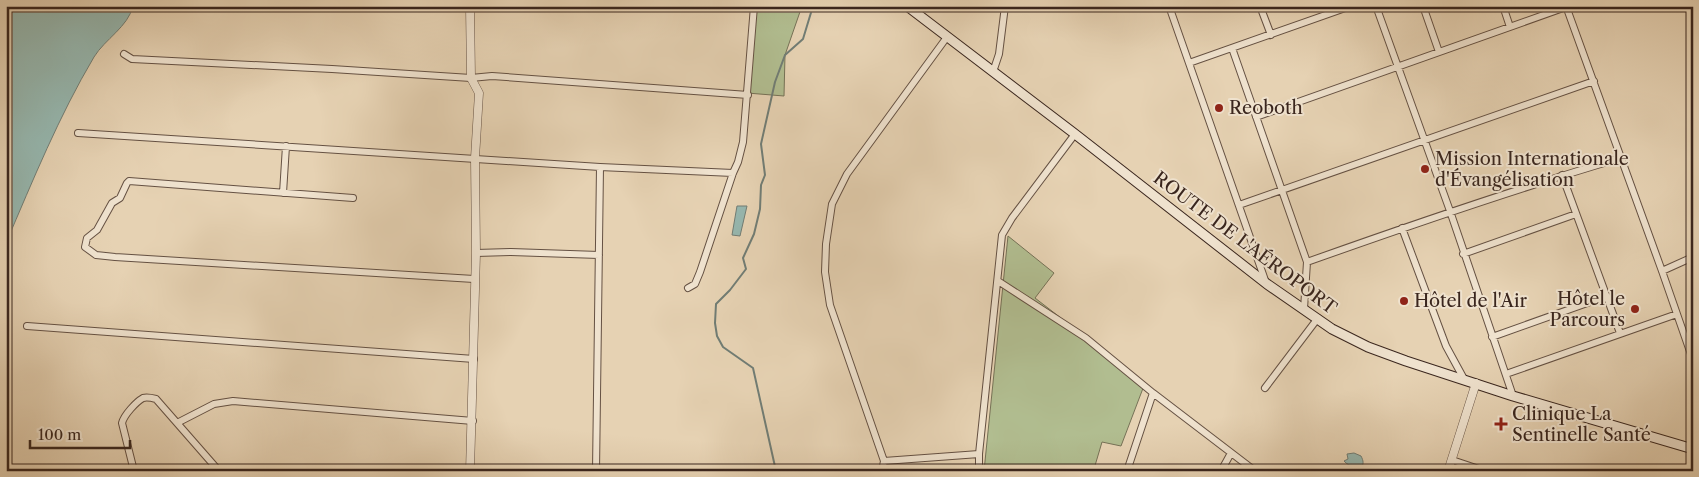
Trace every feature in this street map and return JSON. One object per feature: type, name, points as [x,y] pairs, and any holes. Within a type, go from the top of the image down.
[{"type":"main road","name":"ROUTE DE L'AÉROPORT","points":[[907,6],[1267,284],[1332,329],[1368,347],[1514,396],[1693,449]]},
{"type":"street","points":[[470,6],[471,78],[479,94],[475,158],[476,254],[474,279],[473,421],[470,471]]},
{"type":"street","points":[[688,288],[695,284],[700,272],[738,162],[743,142],[754,6]]},
{"type":"street","points":[[993,72],[999,54],[1005,6]]},
{"type":"street","points":[[1169,6],[1267,284]]},
{"type":"street","points":[[1260,6],[1270,35]]},
{"type":"street","points":[[1189,63],[1350,6]]},
{"type":"street","points":[[1376,6],[1514,396]]},
{"type":"street","points":[[1423,6],[1440,52]]},
{"type":"street","points":[[1503,6],[1510,27]]},
{"type":"street","points":[[1256,117],[1566,7],[1693,360]]},
{"type":"street","points":[[882,471],[884,460],[830,305],[825,272],[827,236],[832,204],[847,174],[947,37]]},
{"type":"street","points":[[1232,48],[1307,262],[1304,309]]},
{"type":"street","points":[[124,54],[132,59],[471,78],[492,76],[748,95]]},
{"type":"street","points":[[1239,205],[1594,81]]},
{"type":"street","points":[[78,134],[600,167],[733,173]]},
{"type":"street","points":[[986,471],[979,469],[979,454],[1002,235],[1012,218],[1075,134]]},
{"type":"street","points":[[283,193],[286,146]]},
{"type":"street","points":[[1307,262],[1450,211],[1621,158]]},
{"type":"street","points":[[596,471],[600,167]]},
{"type":"street","points":[[1562,175],[1620,333]]},
{"type":"street","points":[[353,198],[129,180],[120,198],[112,202],[97,230],[87,238],[85,247],[96,255],[115,257],[474,279]]},
{"type":"street","points":[[1463,254],[1576,214]]},
{"type":"street","points":[[1402,228],[1446,346],[1464,379]]},
{"type":"street","points":[[476,254],[511,252],[599,256]]},
{"type":"street","points":[[1662,271],[1693,257]]},
{"type":"street","points":[[998,281],[1086,338],[1153,393],[1255,471]]},
{"type":"street","points":[[1492,337],[1607,296]]},
{"type":"street","points":[[1506,374],[1677,314]]},
{"type":"street","points":[[1265,388],[1318,318]]},
{"type":"street","points":[[27,326],[474,359]]},
{"type":"street","points":[[1448,471],[1476,383]]},
{"type":"street","points":[[1127,471],[1153,393]]},
{"type":"street","points":[[134,471],[122,423],[124,418],[142,399],[148,398],[156,399],[218,471]]},
{"type":"street","points":[[177,423],[214,404],[232,401],[473,421]]},
{"type":"street","points":[[1221,471],[1231,453]]},
{"type":"street","points":[[884,460],[979,454]]},
{"type":"street","points":[[1452,460],[1485,471]]},
{"type":"green space","points":[[753,6],[802,6],[785,55],[784,96],[747,93]]},
{"type":"green space","points":[[1008,236],[1054,273],[1035,298],[1145,383],[1121,446],[1102,442],[1094,469],[1101,471],[984,471]]},
{"type":"water","points":[[6,6],[133,6],[126,20],[94,57],[81,79],[47,148],[6,243]]},
{"type":"water","points":[[737,206],[747,206],[740,236],[732,235]]},
{"type":"water","points":[[1354,453],[1361,456],[1363,461],[1359,468],[1351,466],[1344,461],[1348,459],[1347,454]]},
{"type":"waterway","points":[[776,471],[753,368],[723,347],[717,336],[715,323],[716,304],[730,290],[746,269],[743,258],[754,234],[760,209],[761,185],[765,175],[761,144],[775,82],[785,55],[803,39],[813,6]]},
{"type":"place","name":"Reoboth","points":[[1219,108]]},
{"type":"place","name":"Mission Internationale d'Évangélisation","points":[[1425,169]]},
{"type":"place","name":"Hôtel de l'Air","points":[[1404,301]]},
{"type":"place","name":"Hôtel le Parcours","points":[[1635,309]]},
{"type":"place","name":"Clinique La Sentinelle Santé","points":[[1501,424]]}]
